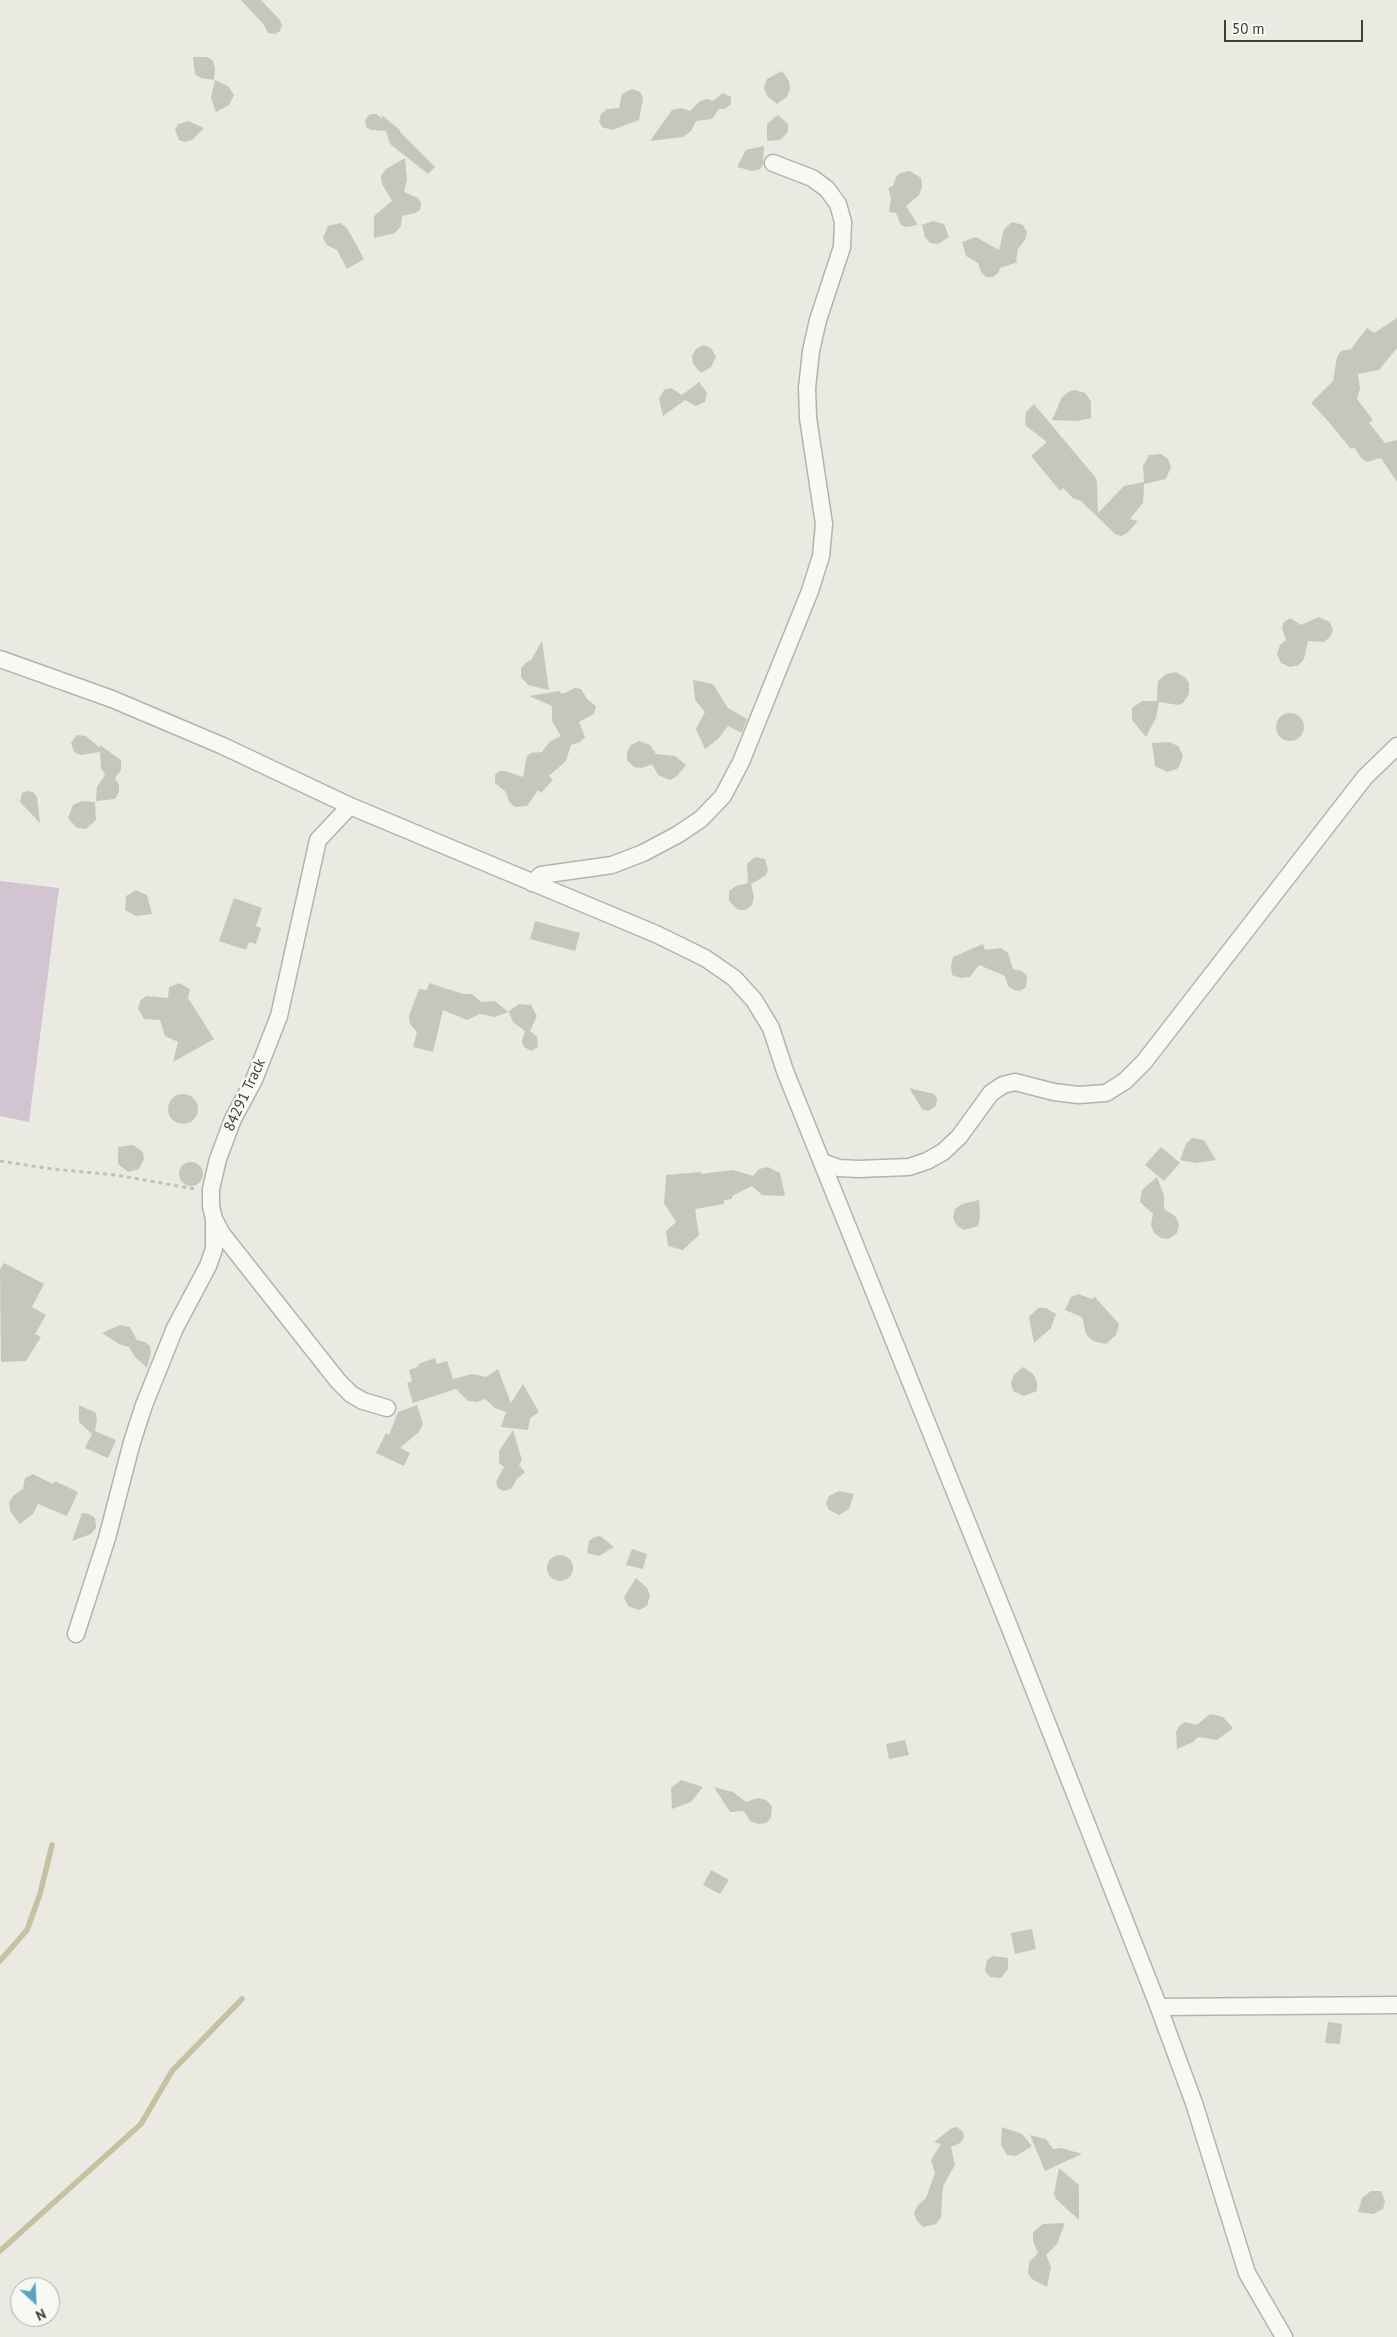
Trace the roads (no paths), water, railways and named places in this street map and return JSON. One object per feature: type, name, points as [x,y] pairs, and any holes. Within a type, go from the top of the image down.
[{"type":"street","points":[[532,882],[541,875],[612,865],[643,854],[701,819],[718,802],[741,762],[810,591],[821,556],[824,524],[808,418],[807,388],[811,351],[818,320],[842,247],[844,222],[838,204],[827,190],[812,178],[773,163]]},
{"type":"street","points":[[0,659],[112,699],[222,746],[350,806],[656,934],[704,958],[734,978],[754,1000],[771,1028],[785,1071],[1009,1626],[1159,2007],[1194,2103],[1247,2273],[1284,2337]]},
{"type":"street","points":[[822,1162],[839,1168],[858,1169],[909,1166],[927,1161],[943,1152],[959,1137],[992,1094],[1004,1085],[1015,1082],[1054,1092],[1078,1095],[1106,1093],[1125,1081],[1150,1055],[1365,777],[1397,746]]},
{"type":"street","name":"84291 Track","points":[[76,1634],[107,1538],[132,1442],[144,1405],[175,1328],[208,1266],[214,1248],[211,1189],[218,1159],[233,1119],[254,1080],[279,1016],[318,840],[350,806]]},
{"type":"street","points":[[214,1219],[236,1252],[289,1316],[338,1380],[351,1394],[363,1401],[387,1408]]},
{"type":"street","points":[[1159,2007],[1397,2005]]},
{"type":"waterway","points":[[0,1961],[27,1930],[40,1894],[52,1845]]},
{"type":"waterway","points":[[0,2251],[141,2124],[172,2071],[242,1999]]}]
